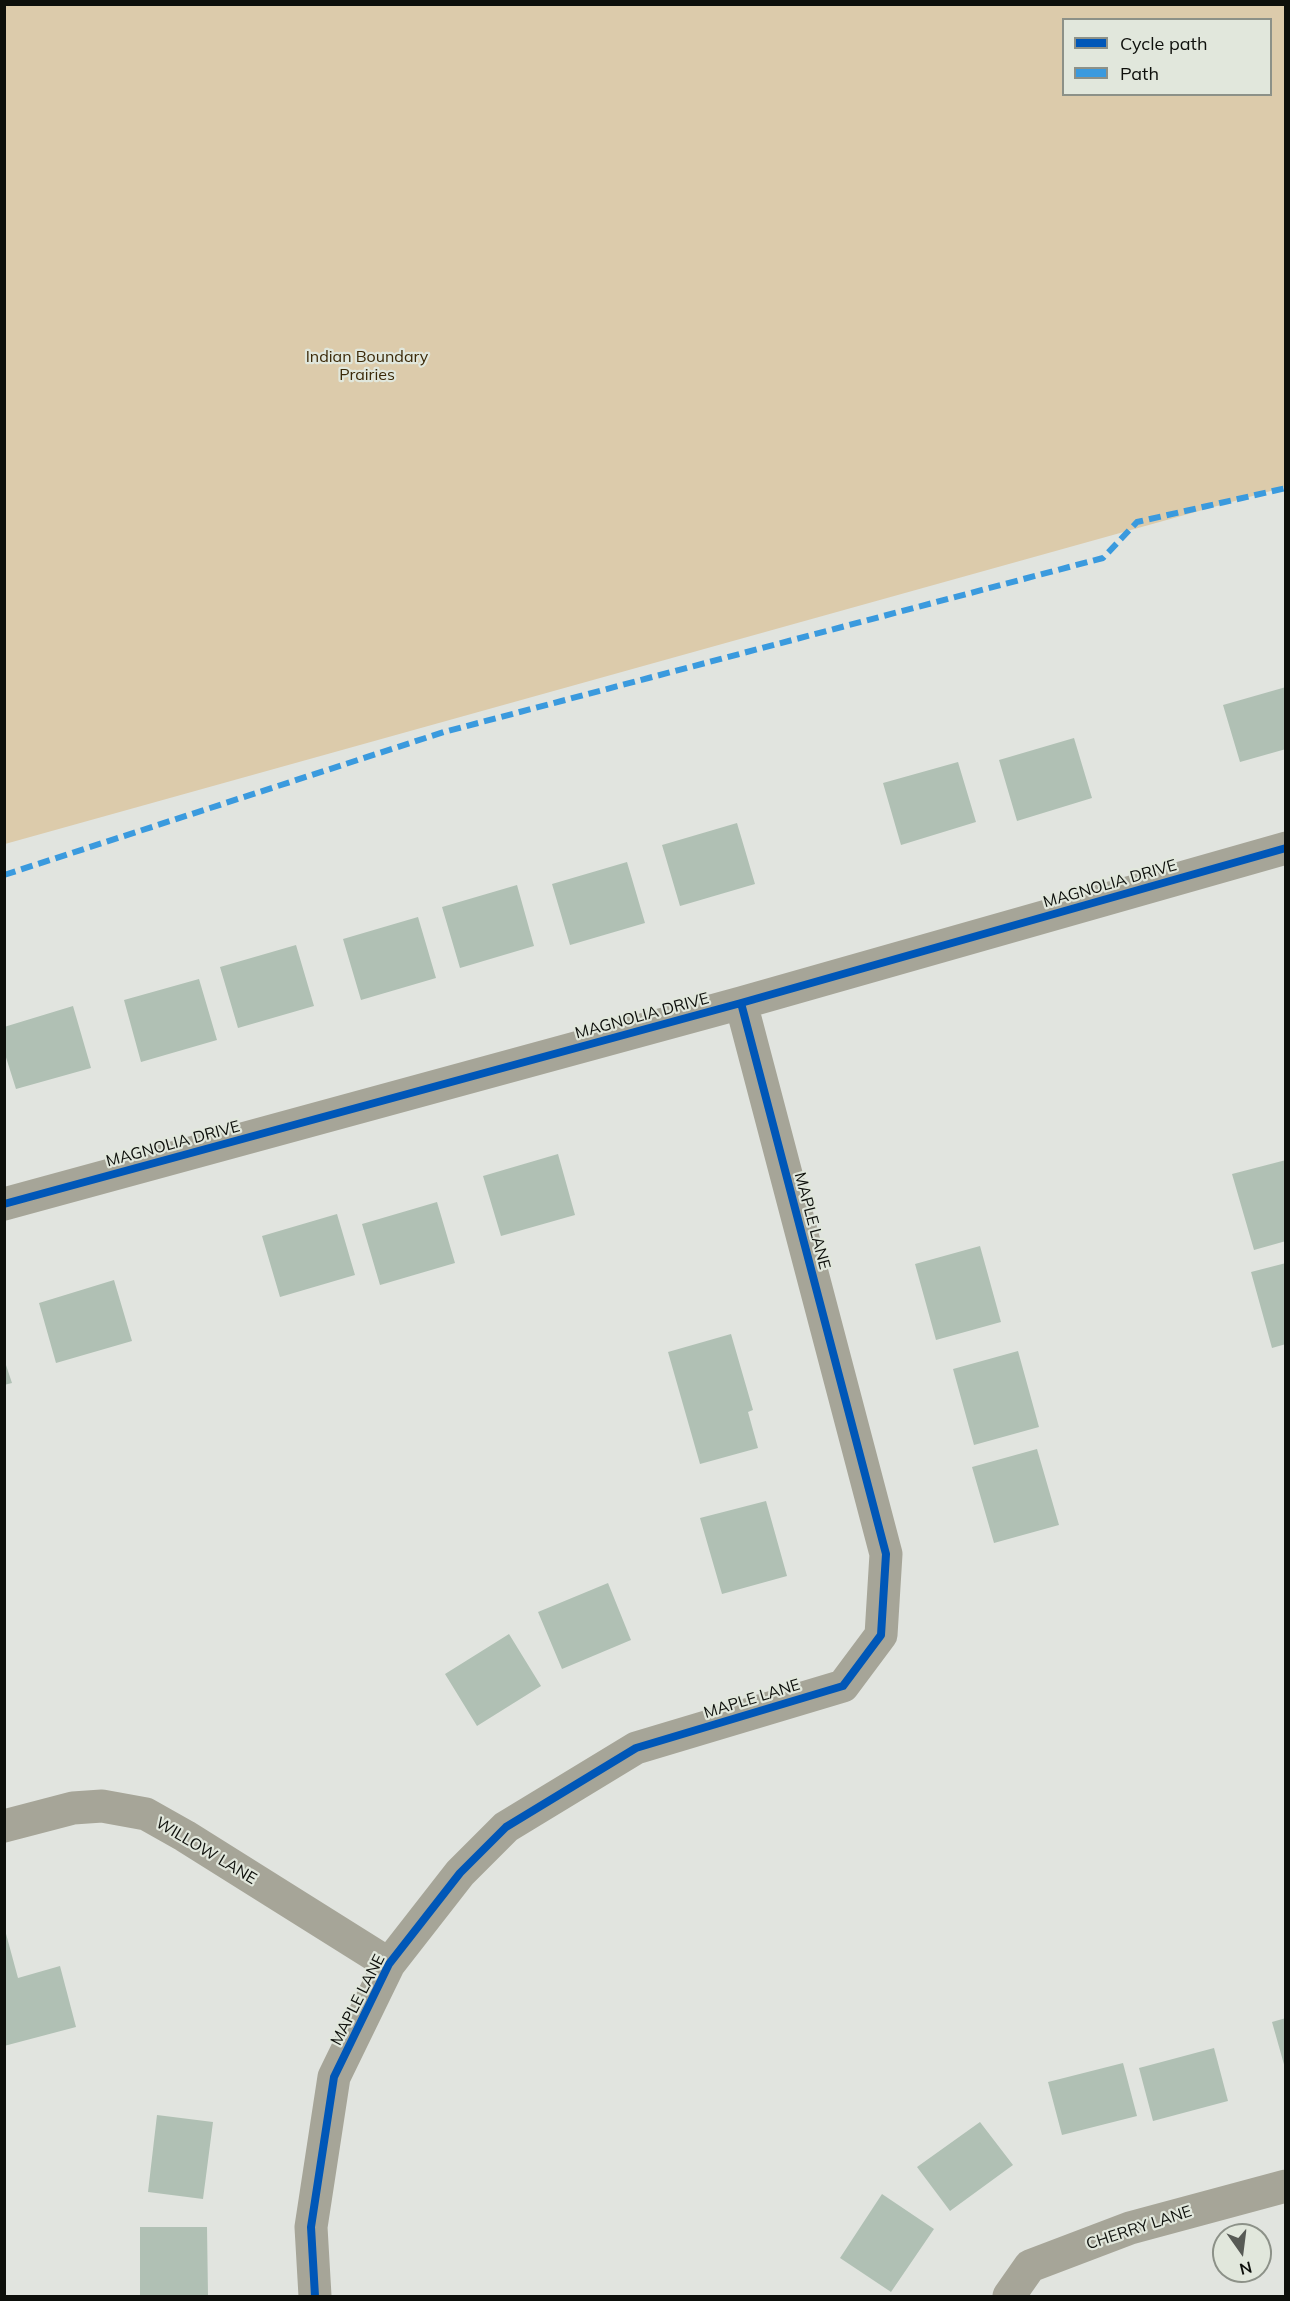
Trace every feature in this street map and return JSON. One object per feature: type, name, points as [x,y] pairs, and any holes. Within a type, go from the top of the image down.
[{"type":"street","name":"MAGNOLIA DRIVE","points":[[4,1204],[741,1003],[1286,848]]},
{"type":"street","name":"MAPLE LANE","points":[[315,2296],[311,2227],[334,2077],[388,1964],[460,1873],[506,1827],[636,1748],[843,1686],[881,1635],[886,1554],[741,1003]]},
{"type":"street","name":"WILLOW LANE","points":[[4,1826],[74,1808],[102,1806],[146,1814],[185,1836],[388,1964]]},
{"type":"street","name":"CHERRY LANE","points":[[1009,2296],[1030,2266],[1130,2228],[1286,2186]]},
{"type":"green space","name":"Indian Boundary Prairies","points":[[5,4],[1285,5],[1285,487],[5,844]]},
{"type":"building","points":[[1286,687],[1286,749],[1240,762],[1223,705]]},
{"type":"building","points":[[1074,738],[1092,798],[1017,821],[999,760]]},
{"type":"building","points":[[958,762],[976,822],[901,845],[883,783]]},
{"type":"building","points":[[737,823],[755,884],[680,906],[662,845]]},
{"type":"building","points":[[627,862],[645,923],[570,945],[552,884]]},
{"type":"building","points":[[517,885],[534,946],[460,968],[442,907]]},
{"type":"building","points":[[418,917],[436,978],[361,1000],[343,939]]},
{"type":"building","points":[[296,945],[314,1006],[238,1028],[220,967]]},
{"type":"building","points":[[199,979],[217,1040],[141,1062],[124,1000]]},
{"type":"building","points":[[73,1006],[91,1068],[16,1089],[4,1051],[4,1027]]},
{"type":"building","points":[[558,1154],[575,1215],[501,1236],[483,1176]]},
{"type":"building","points":[[1286,1160],[1286,1241],[1254,1250],[1232,1174]]},
{"type":"building","points":[[437,1202],[455,1263],[380,1285],[362,1224]]},
{"type":"building","points":[[337,1214],[355,1275],[280,1297],[262,1236]]},
{"type":"building","points":[[980,1246],[1001,1322],[936,1340],[915,1264]]},
{"type":"building","points":[[1286,1263],[1286,1344],[1272,1348],[1251,1272]]},
{"type":"building","points":[[114,1280],[132,1341],[56,1363],[39,1303]]},
{"type":"building","points":[[731,1334],[753,1410],[748,1412],[758,1448],[700,1464],[668,1352]]},
{"type":"building","points":[[1018,1351],[1039,1427],[974,1445],[953,1369]]},
{"type":"building","points":[[4,1359],[12,1383],[4,1385]]},
{"type":"building","points":[[1037,1449],[1059,1525],[994,1543],[972,1467]]},
{"type":"building","points":[[766,1501],[787,1576],[722,1594],[700,1518]]},
{"type":"building","points":[[608,1583],[631,1640],[562,1669],[538,1612]]},
{"type":"building","points":[[509,1634],[541,1686],[477,1726],[445,1674]]},
{"type":"building","points":[[5,1930],[18,1978],[60,1966],[76,2027],[4,2046]]},
{"type":"building","points":[[1286,2018],[1286,2068],[1285,2068],[1272,2022]]},
{"type":"building","points":[[1214,2048],[1228,2101],[1153,2121],[1139,2068]]},
{"type":"building","points":[[1123,2063],[1137,2116],[1062,2135],[1048,2082]]},
{"type":"building","points":[[157,2115],[213,2122],[203,2199],[148,2192]]},
{"type":"building","points":[[980,2122],[1013,2165],[950,2211],[917,2167]]},
{"type":"building","points":[[882,2194],[934,2229],[891,2292],[840,2258]]},
{"type":"building","points":[[140,2227],[207,2227],[208,2296],[140,2296]]},
{"type":"marked path","points":[[4,875],[444,732],[1103,558],[1137,522],[1286,488]]},
{"type":"cycle path","points":[[4,1204],[741,1003],[1286,848]]},
{"type":"cycle path","points":[[315,2296],[311,2227],[334,2077],[389,1964],[460,1873],[506,1827],[636,1748],[843,1686],[881,1635],[886,1554],[741,1003]]}]
